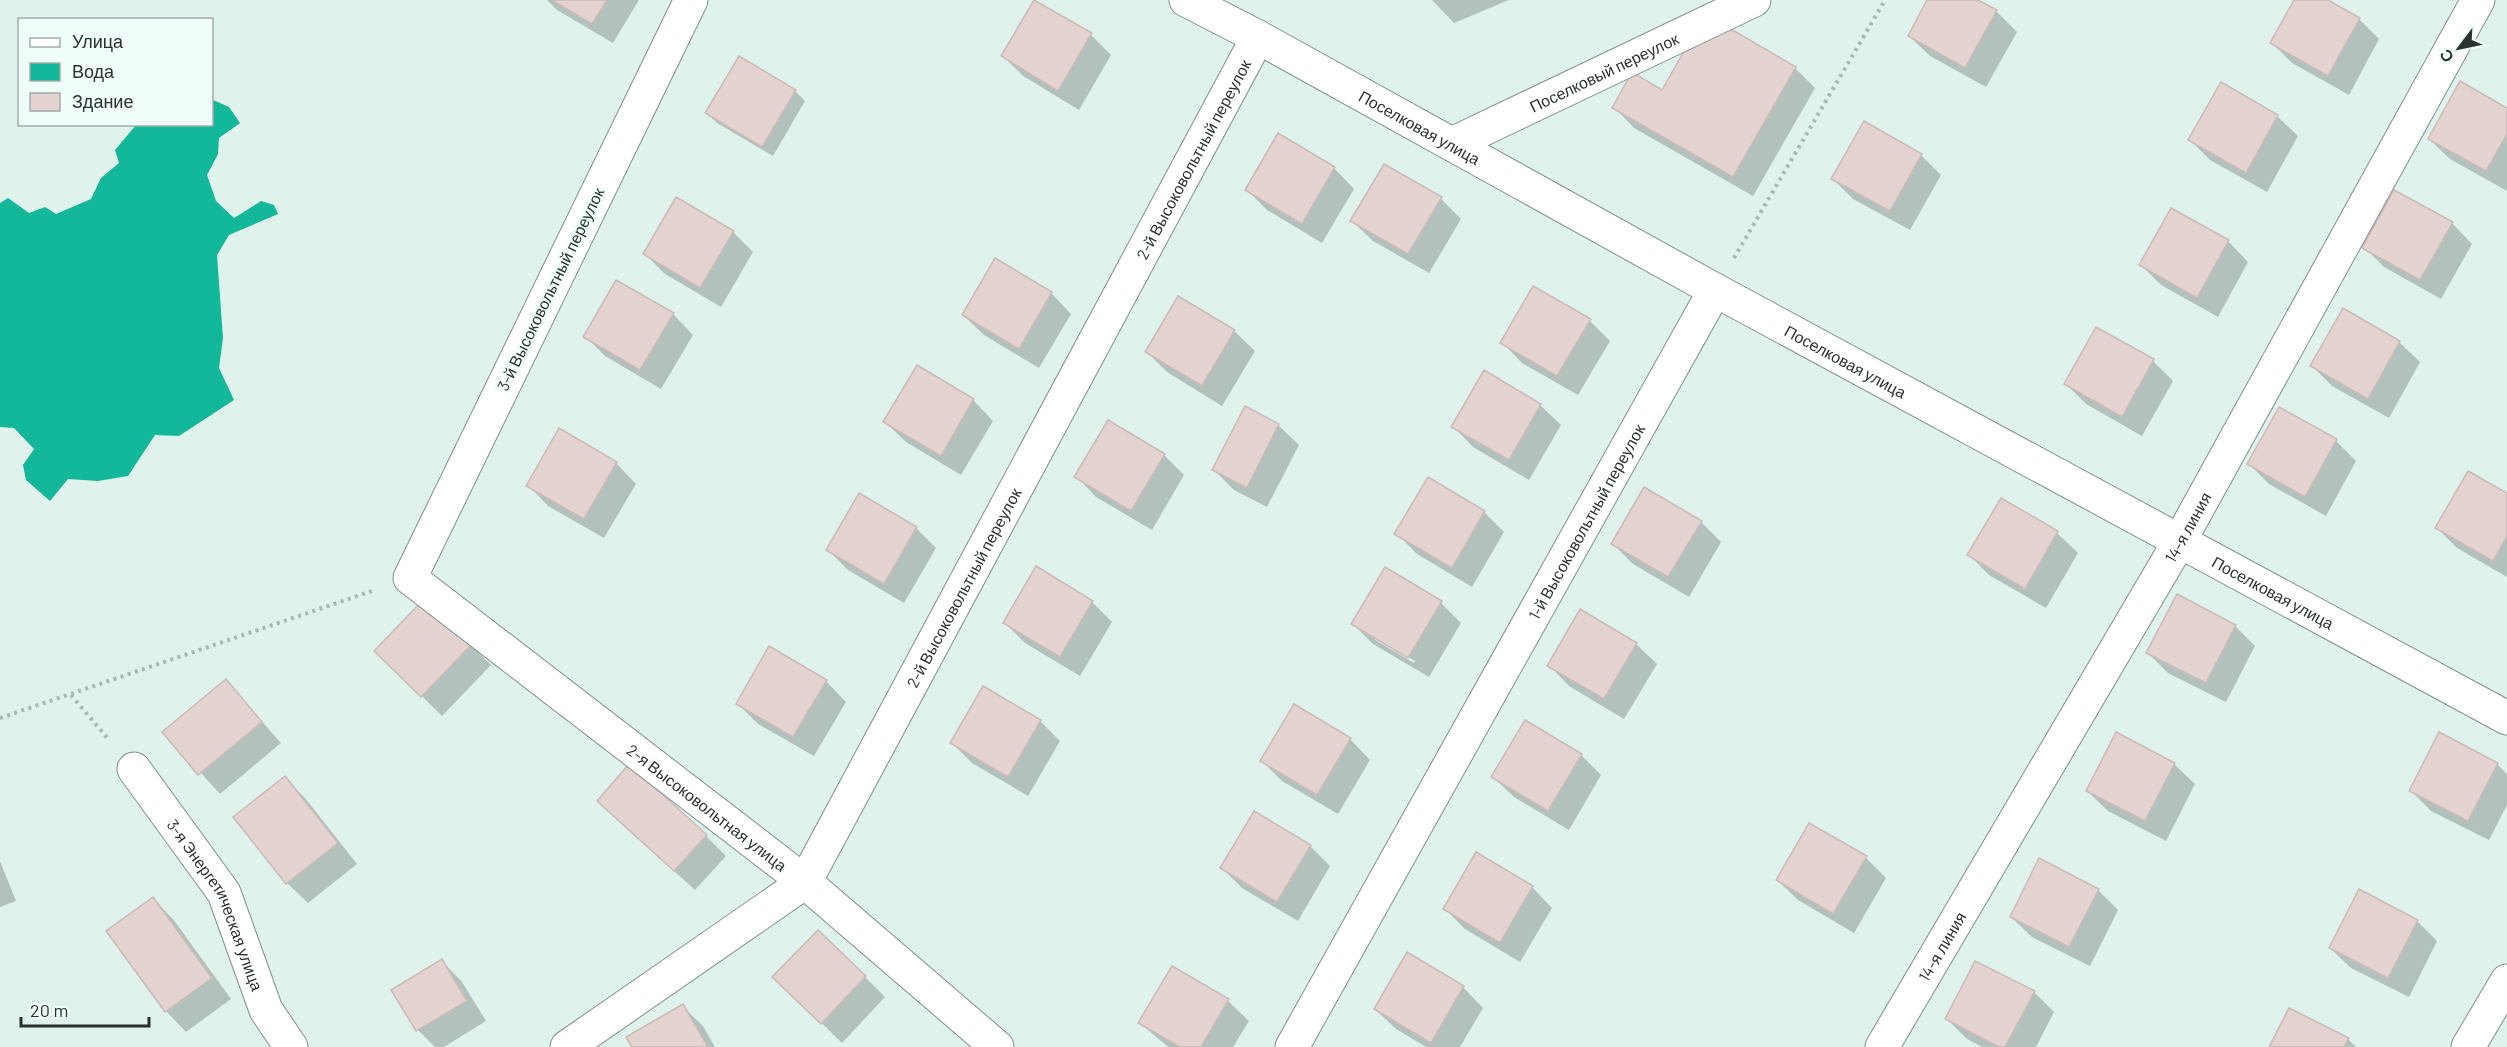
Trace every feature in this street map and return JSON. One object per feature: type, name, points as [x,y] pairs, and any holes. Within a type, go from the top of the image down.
[{"type":"street","name":"3-й Высоковольтный переулок","points":[[410,578],[691,0]]},
{"type":"street","name":"Поселковая улица","points":[[1186,0],[1258,37],[1715,290],[2507,718]]},
{"type":"street","name":"Поселковый переулок","points":[[1452,144],[1754,0]]},
{"type":"street","name":"14-я линия","points":[[1882,1047],[2179,542],[2478,0]]},
{"type":"street","name":"2-й Высоковольтный переулок","points":[[567,1047],[805,882],[1258,37]]},
{"type":"street","name":"1-й Высоковольтный переулок","points":[[1292,1047],[1715,290]]},
{"type":"street","name":"2-я Высоковольтная улица","points":[[410,578],[805,882],[997,1047]]},
{"type":"street","name":"3-я Энергетическая улица","points":[[134,769],[224,893],[266,1010],[291,1047]]},
{"type":"street","points":[[2468,1047],[2507,981]]},
{"type":"path","points":[[1715,290],[1885,0]]},
{"type":"path","points":[[0,718],[410,578]]},
{"type":"path","points":[[71,695],[134,769]]},
{"type":"water","points":[[213,100],[229,107],[240,123],[219,138],[218,154],[207,175],[216,201],[234,218],[261,201],[274,205],[278,214],[229,235],[217,255],[223,338],[219,368],[234,400],[179,436],[155,435],[128,476],[98,481],[68,479],[50,501],[26,480],[23,465],[34,449],[14,428],[0,427],[0,203],[8,198],[29,213],[45,207],[56,214],[91,199],[101,178],[119,163],[115,150],[135,126],[213,126]]},
{"type":"building","points":[[552,0],[607,0],[592,24]]},
{"type":"building","points":[[1034,0],[1092,33],[1058,91],[1001,56]]},
{"type":"building","points":[[1927,0],[1978,0],[1997,10],[1965,68],[1908,36]]},
{"type":"building","points":[[2294,0],[2328,0],[2360,18],[2328,76],[2270,43]]},
{"type":"building","points":[[1705,14],[1796,67],[1733,177],[1612,108],[1632,72],[1662,90]]},
{"type":"building","points":[[739,56],[796,90],[762,147],[705,113]]},
{"type":"building","points":[[2460,81],[2507,108],[2507,134],[2486,171],[2428,139]]},
{"type":"building","points":[[2221,82],[2278,115],[2246,173],[2188,140]]},
{"type":"building","points":[[1864,121],[1922,154],[1890,211],[1831,179]]},
{"type":"building","points":[[1278,133],[1335,167],[1302,224],[1245,190]]},
{"type":"building","points":[[1384,164],[1442,197],[1408,254],[1350,221]]},
{"type":"building","points":[[2394,190],[2453,222],[2420,280],[2362,248]]},
{"type":"building","points":[[676,197],[734,231],[700,288],[643,254]]},
{"type":"building","points":[[2171,208],[2229,240],[2197,298],[2139,265]]},
{"type":"building","points":[[995,258],[1052,292],[1019,349],[962,315]]},
{"type":"building","points":[[616,280],[674,313],[640,370],[583,337]]},
{"type":"building","points":[[1533,286],[1591,319],[1557,376],[1500,343]]},
{"type":"building","points":[[1178,296],[1235,330],[1202,386],[1145,352]]},
{"type":"building","points":[[2343,308],[2400,341],[2368,399],[2310,366]]},
{"type":"building","points":[[2096,327],[2154,359],[2122,417],[2064,384]]},
{"type":"building","points":[[917,365],[974,399],[941,456],[883,422]]},
{"type":"building","points":[[1484,370],[1541,404],[1509,460],[1451,427]]},
{"type":"building","points":[[1245,406],[1279,424],[1247,488],[1212,470]]},
{"type":"building","points":[[2279,407],[2337,439],[2305,497],[2247,464]]},
{"type":"building","points":[[1108,420],[1165,454],[1131,511],[1074,477]]},
{"type":"building","points":[[559,428],[617,462],[584,519],[526,486]]},
{"type":"building","points":[[2468,471],[2507,493],[2507,536],[2493,561],[2435,528]]},
{"type":"building","points":[[1428,477],[1485,511],[1452,568],[1394,534]]},
{"type":"building","points":[[1644,487],[1702,521],[1668,577],[1611,544]]},
{"type":"building","points":[[859,493],[917,527],[884,584],[826,550]]},
{"type":"building","points":[[2001,498],[2058,531],[2025,589],[1967,555]]},
{"type":"building","points":[[1036,566],[1093,601],[1060,657],[1003,623]]},
{"type":"building","points":[[1385,567],[1442,601],[1408,658],[1351,624]]},
{"type":"building","points":[[2177,594],[2236,625],[2206,683],[2146,653]]},
{"type":"building","points":[[424,599],[472,644],[421,697],[374,651]]},
{"type":"building","points":[[1580,609],[1637,643],[1604,699],[1547,666]]},
{"type":"building","points":[[769,646],[827,680],[793,737],[736,704]]},
{"type":"building","points":[[226,679],[262,722],[198,775],[162,732]]},
{"type":"building","points":[[983,686],[1041,720],[1008,777],[950,743]]},
{"type":"building","points":[[1294,704],[1351,738],[1317,795],[1260,761]]},
{"type":"building","points":[[1525,720],[1582,754],[1548,811],[1491,777]]},
{"type":"building","points":[[2116,732],[2175,763],[2145,821],[2086,791]]},
{"type":"building","points":[[2439,732],[2498,763],[2468,821],[2409,791]]},
{"type":"building","points":[[629,764],[707,835],[674,871],[597,801]]},
{"type":"building","points":[[285,776],[338,843],[286,884],[233,817]]},
{"type":"building","points":[[1254,811],[1311,845],[1277,902],[1220,868]]},
{"type":"building","points":[[1809,823],[1867,856],[1833,914],[1776,880]]},
{"type":"building","points":[[1476,852],[1533,886],[1500,943],[1443,909]]},
{"type":"building","points":[[2039,858],[2099,889],[2069,947],[2010,917]]},
{"type":"building","points":[[2359,889],[2418,920],[2388,978],[2329,948]]},
{"type":"building","points":[[153,897],[212,978],[165,1012],[106,931]]},
{"type":"building","points":[[818,930],[866,976],[821,1024],[772,977]]},
{"type":"building","points":[[1407,952],[1464,986],[1431,1043],[1374,1009]]},
{"type":"building","points":[[442,959],[467,1001],[416,1031],[391,990]]},
{"type":"building","points":[[1975,961],[2035,991],[2005,1047],[1999,1047],[1945,1019]]},
{"type":"building","points":[[1172,966],[1229,999],[1201,1047],[1180,1047],[1138,1023]]},
{"type":"building","points":[[683,1004],[708,1047],[632,1047],[626,1037]]},
{"type":"building","points":[[2289,1008],[2349,1038],[2344,1047],[2269,1047]]}]
